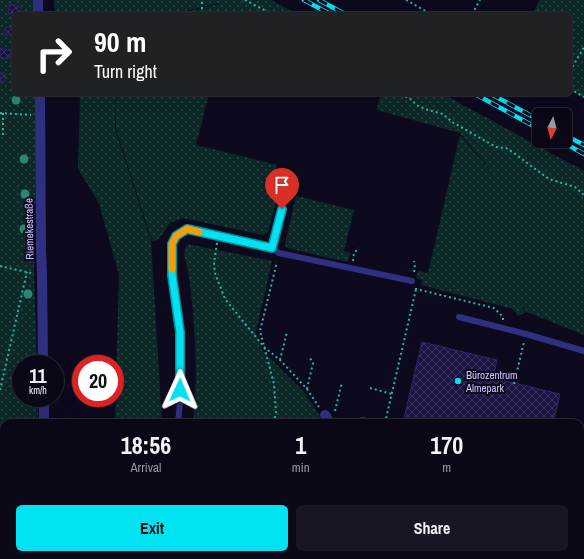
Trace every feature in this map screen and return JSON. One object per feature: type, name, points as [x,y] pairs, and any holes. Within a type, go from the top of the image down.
[{"type":"street","points":[[38,0],[38,12]]},
{"type":"street","name":"Riemekestraße","points":[[40,96],[43,355]]},
{"type":"street","points":[[44,407],[44,419]]},
{"type":"lane","points":[[272,248],[282,209]]},
{"type":"lane","points":[[178,419],[181,378],[180,332],[172,275],[172,244],[176,236],[187,229],[272,248],[279,253],[412,281]]},
{"type":"lane","points":[[459,317],[526,334],[584,352]]},
{"type":"path","points":[[201,12],[202,0]]},
{"type":"path","points":[[245,0],[268,12]]},
{"type":"path","points":[[406,0],[427,12]]},
{"type":"path","points":[[473,12],[480,0]]},
{"type":"path","points":[[572,68],[584,47]]},
{"type":"path","points":[[572,90],[584,97]]},
{"type":"path","points":[[405,96],[412,100],[416,105],[443,114],[452,122],[496,147],[506,148],[549,179],[575,187],[584,195]]},
{"type":"path","points":[[3,136],[1,113],[40,115]]},
{"type":"path","points":[[219,236],[214,264],[215,273],[225,299],[264,347],[280,360],[331,419]]},
{"type":"path","points":[[353,260],[354,253],[359,248]]},
{"type":"path","points":[[275,419],[276,412],[274,384],[260,331],[279,253]]},
{"type":"path","points":[[414,261],[415,270]]},
{"type":"path","points":[[0,266],[42,274]]},
{"type":"path","points":[[0,390],[27,272]]},
{"type":"path","points":[[386,419],[416,289],[417,282],[412,281]]},
{"type":"path","points":[[416,289],[494,308],[503,317],[501,328]]},
{"type":"path","points":[[280,360],[287,332]]},
{"type":"path","points":[[514,384],[526,334]]},
{"type":"path","points":[[307,390],[313,363],[310,358]]},
{"type":"path","points":[[331,419],[342,382]]},
{"type":"path","points":[[370,388],[392,394]]},
{"type":"green space","points":[[0,0],[33,0],[33,12],[12,12],[12,96],[35,96],[36,144],[34,273],[37,355],[12,355],[12,407],[38,407],[38,419],[0,419]]},
{"type":"green space","points":[[54,0],[271,0],[293,12],[185,12],[219,3],[181,12],[55,12]]},
{"type":"green space","points":[[540,0],[584,0],[584,99],[572,91],[572,12],[533,12]]},
{"type":"green space","points":[[80,96],[115,96],[115,129],[151,241],[162,419],[115,419],[115,407],[124,407],[124,355],[117,355],[119,275],[99,203],[78,169]]},
{"type":"green space","points":[[115,96],[208,96],[196,145],[277,165],[272,188],[279,191],[268,232],[263,235],[183,218],[170,223],[158,240],[152,241],[116,129]]},
{"type":"green space","points":[[380,96],[447,96],[532,143],[532,148],[542,148],[584,171],[584,335],[527,312],[516,298],[526,312],[518,316],[513,309],[421,285],[422,280],[416,278],[418,271],[428,273],[460,135],[498,180],[460,133],[377,110]]},
{"type":"green space","points":[[296,196],[354,210],[344,251],[350,253],[348,262],[287,248],[285,244]]},
{"type":"green space","points":[[187,244],[272,261],[256,332],[262,350],[303,391],[322,419],[193,419],[196,378],[195,341],[189,276],[184,254]]},
{"type":"building","points":[[10,4],[21,7],[20,12],[8,13]]},
{"type":"building","points":[[6,27],[12,28],[12,36],[4,34]]},
{"type":"building","points":[[0,48],[11,51],[9,59],[0,57]]},
{"type":"building","points":[[0,72],[6,74],[4,82],[0,81]]},
{"type":"building","name":"Bürozentrum Almepark","points":[[422,342],[497,360],[493,378],[560,394],[554,419],[404,418]]},
{"type":"railway","points":[[304,0],[326,12]]},
{"type":"railway","points":[[319,0],[341,12]]},
{"type":"railway","points":[[479,96],[532,125]]},
{"type":"railway","points":[[495,96],[532,116]]},
{"type":"railway","points":[[572,139],[584,145]]},
{"type":"railway","points":[[572,147],[584,154]]},
{"type":"slow traffic","points":[[172,269],[172,244],[176,236],[187,229],[199,232]]},
{"type":"place","name":"Bürozentrum Almepark","points":[[458,381]]},
{"type":"route","points":[[180,390],[180,332],[172,275],[172,244],[176,236],[187,229],[272,248],[282,209]]}]
